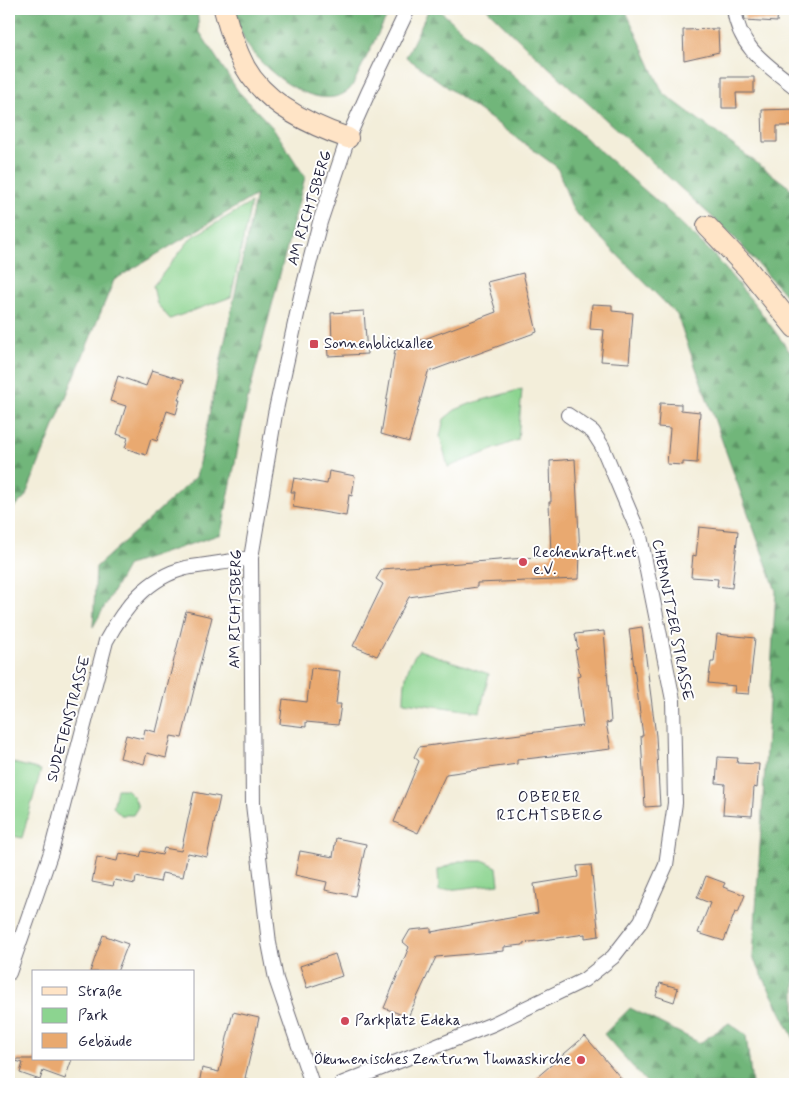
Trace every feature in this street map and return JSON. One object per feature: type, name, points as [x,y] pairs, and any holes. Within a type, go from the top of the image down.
[{"type":"main road","points":[[224,9],[233,41],[246,68],[262,88],[289,111],[319,128],[348,138]]},
{"type":"main road","points":[[707,226],[747,268],[795,328]]},
{"type":"street","points":[[734,9],[740,33],[746,45],[795,87]]},
{"type":"street","name":"AM RICHTSBERG","points":[[312,1084],[276,979],[269,942],[255,824],[252,771],[251,558],[275,414],[301,296],[320,222],[348,138],[405,15]]},
{"type":"street","name":"CHEMNITZER STRASSE","points":[[341,1084],[493,1024],[584,980],[613,957],[641,921],[666,865],[675,802],[673,700],[660,645],[640,536],[602,446],[593,432],[568,415]]},
{"type":"street","name":"SUDETENSTRASSE","points":[[9,973],[51,852],[106,641],[117,620],[140,594],[170,574],[184,569],[251,558]]},
{"type":"green space","points":[[9,9],[197,9],[199,31],[238,91],[274,129],[305,177],[247,402],[221,534],[128,565],[93,627],[96,567],[196,477],[256,195],[114,280],[25,497],[9,513]]},
{"type":"green space","points":[[234,9],[391,9],[349,90],[336,97],[322,97],[306,93],[291,86],[263,64],[245,41]]},
{"type":"green space","points":[[429,9],[438,9],[666,209],[713,254],[757,307],[795,359],[795,1041],[753,957],[776,591],[677,315],[573,210],[557,167],[406,57]]},
{"type":"green space","points":[[487,9],[625,9],[663,93],[789,187],[795,196],[795,257],[790,274],[795,279],[795,306],[733,236]]},
{"type":"green space","points":[[251,203],[231,297],[170,319],[157,304],[153,286],[192,237]]},
{"type":"green space","points":[[522,389],[518,440],[448,467],[440,436],[444,419],[455,410],[472,403]]},
{"type":"green space","points":[[419,650],[489,674],[480,712],[404,702],[407,674],[411,662]]},
{"type":"green space","points":[[9,762],[41,770],[22,838],[9,835]]},
{"type":"green space","points":[[117,789],[126,789],[134,797],[138,807],[133,815],[121,815],[113,807]]},
{"type":"green space","points":[[459,861],[485,861],[497,867],[499,884],[439,891],[438,870]]},
{"type":"green space","points":[[630,1008],[700,1043],[729,1023],[746,1035],[752,1084],[648,1084],[604,1034]]},
{"type":"building","points":[[743,9],[778,9],[777,22],[745,20]]},
{"type":"building","points":[[718,29],[719,52],[684,60],[683,30]]},
{"type":"building","points":[[722,77],[754,77],[754,93],[736,93],[737,108],[722,108]]},
{"type":"building","points":[[795,109],[795,126],[777,126],[777,142],[763,142],[762,110]]},
{"type":"building","points":[[523,273],[537,332],[428,372],[409,442],[381,434],[395,350],[496,312],[487,282]]},
{"type":"building","points":[[592,304],[612,305],[612,311],[633,313],[629,363],[601,361],[604,330],[590,329]]},
{"type":"building","points":[[364,311],[367,354],[328,356],[327,343],[332,343],[331,313]]},
{"type":"building","points":[[152,370],[184,380],[176,414],[167,411],[157,441],[151,439],[146,455],[125,448],[128,438],[117,434],[126,406],[110,401],[118,376],[146,386]]},
{"type":"building","points":[[660,403],[681,404],[681,410],[700,412],[697,463],[683,462],[683,465],[667,464],[670,428],[658,427]]},
{"type":"building","name":"Rechenkraft.net e.V.","points":[[575,459],[580,554],[579,579],[477,583],[477,587],[409,597],[377,656],[353,646],[383,584],[376,579],[382,569],[551,556],[550,461]]},
{"type":"building","points":[[329,471],[355,476],[352,496],[349,495],[346,516],[293,507],[295,492],[291,492],[294,478],[327,484]]},
{"type":"building","points":[[699,527],[738,531],[732,588],[717,586],[718,579],[691,577],[693,555],[696,556]]},
{"type":"building","points":[[186,611],[212,617],[182,738],[171,736],[166,758],[147,753],[144,764],[120,758],[126,735],[143,739],[145,729],[156,732]]},
{"type":"building","points":[[642,627],[656,736],[660,806],[645,807],[641,736],[643,736],[629,629]]},
{"type":"building","points":[[604,631],[611,722],[606,723],[611,749],[517,760],[517,764],[446,774],[418,833],[394,822],[419,761],[414,757],[419,747],[583,726],[577,676],[580,675],[575,650],[578,649],[575,634]]},
{"type":"building","points":[[717,634],[755,638],[749,694],[734,693],[735,686],[708,683],[711,662],[714,662]]},
{"type":"building","points":[[311,668],[340,671],[336,704],[341,704],[338,725],[306,722],[306,727],[280,724],[283,699],[307,702]]},
{"type":"building","points":[[718,757],[738,758],[737,763],[759,764],[757,788],[754,787],[752,816],[723,814],[725,784],[716,783]]},
{"type":"building","points":[[194,792],[220,797],[207,857],[188,853],[183,877],[162,873],[160,882],[136,877],[135,884],[115,880],[113,886],[92,882],[97,857],[117,861],[119,853],[140,857],[142,851],[162,855],[164,848],[181,851]]},
{"type":"building","points":[[336,838],[366,844],[355,896],[325,890],[327,882],[295,875],[300,851],[333,857]]},
{"type":"building","points":[[591,865],[599,936],[585,938],[585,934],[523,943],[523,945],[504,947],[504,951],[436,957],[408,1017],[384,1008],[409,947],[403,942],[410,930],[431,928],[431,932],[538,913],[534,884],[578,877],[577,866]]},
{"type":"building","points":[[706,876],[725,883],[723,887],[745,895],[738,913],[735,912],[724,941],[698,933],[710,903],[697,898]]},
{"type":"building","points":[[103,935],[128,944],[118,970],[91,970]]},
{"type":"building","points":[[335,954],[342,976],[307,988],[300,966]]},
{"type":"building","points":[[660,983],[678,988],[674,1002],[656,996]]},
{"type":"building","points":[[233,1012],[259,1018],[245,1078],[248,1079],[247,1084],[199,1084],[202,1068],[219,1072]]},
{"type":"building","name":"Ökumenisches Zentrum Thomaskirche","points":[[585,1036],[626,1084],[529,1084]]},
{"type":"building","points":[[17,1059],[72,1060],[65,1079],[43,1071],[40,1080],[20,1073],[23,1063],[16,1061]]},
{"type":"place","name":"Sonnenblickallee","points":[[314,344]]},
{"type":"place","name":"Rechenkraft.net e.V.","points":[[523,562]]},
{"type":"place","name":"Parkplatz Edeka","points":[[345,1021]]},
{"type":"place","name":"Ökumenisches Zentrum Thomaskirche","points":[[581,1060]]},
{"type":"district","name":"OBERER RICHTSBERG","points":[[550,806]]}]
